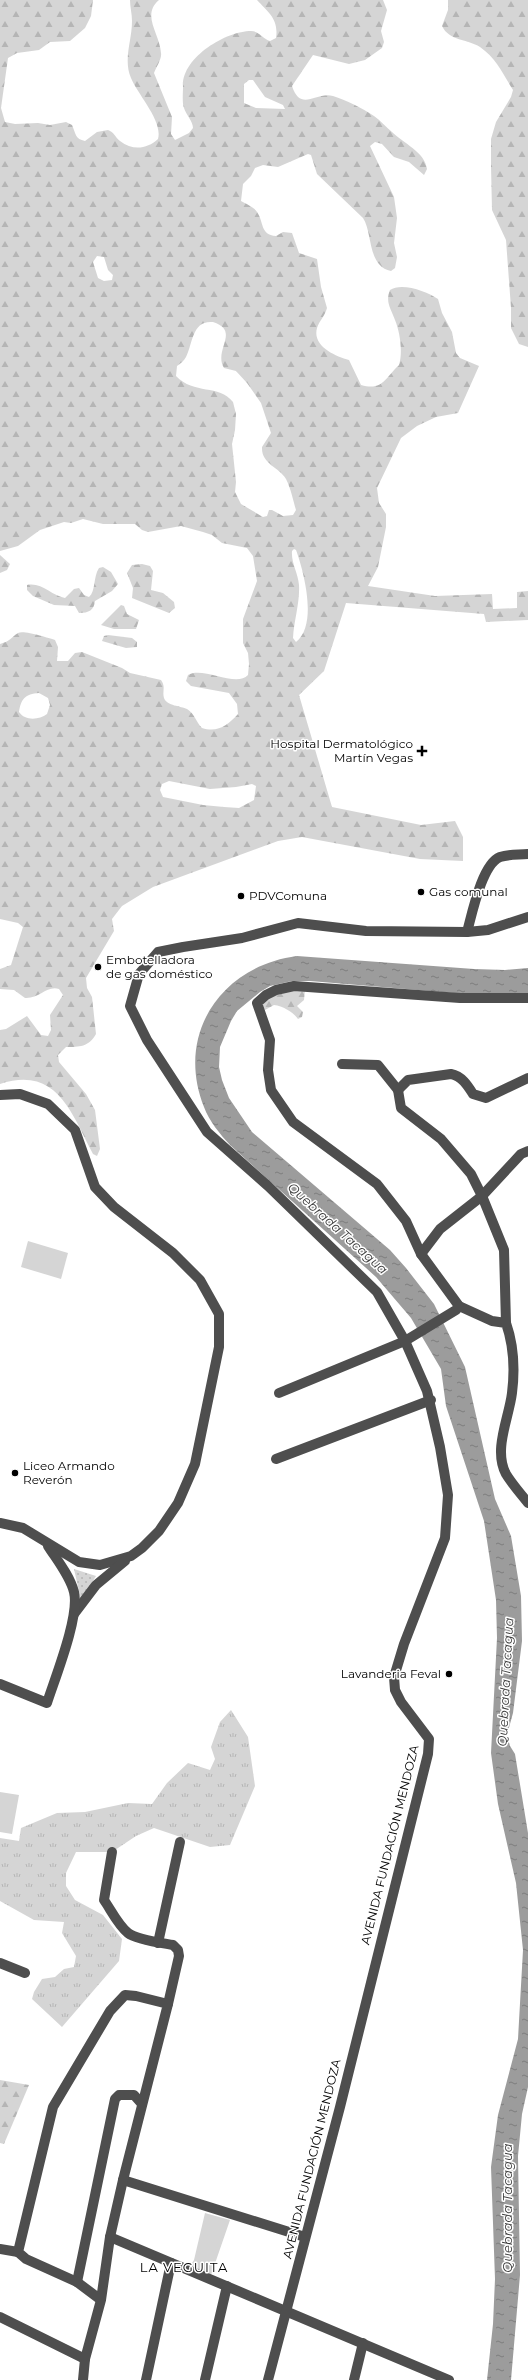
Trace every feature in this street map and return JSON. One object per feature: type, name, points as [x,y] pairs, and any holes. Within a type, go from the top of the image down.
[{"type":"street","points":[[467,932],[485,875],[491,864],[499,858],[528,854]]},
{"type":"street","name":"AVENIDA FUNDACIÓN MENDOZA","points":[[268,2380],[340,2107],[428,1754],[429,1739],[401,1702],[394,1690],[394,1677],[404,1644],[445,1538],[448,1495],[431,1400],[405,1341],[377,1292],[268,1186],[201,1126],[147,1040],[130,1006],[139,974],[158,952],[242,938],[298,922],[366,931],[467,932],[488,930],[528,917]]},
{"type":"street","points":[[506,1323],[492,1321],[457,1308],[421,1254],[406,1220],[377,1184],[293,1122],[271,1090],[268,1070],[270,1040],[257,1003],[271,992],[294,986],[460,998],[528,998]]},
{"type":"street","points":[[342,1064],[378,1065],[398,1090],[401,1108],[441,1139],[471,1174],[482,1196],[504,1250],[506,1323],[514,1357],[512,1392],[504,1430],[502,1456],[506,1473],[528,1504]]},
{"type":"street","points":[[398,1090],[408,1080],[451,1074],[456,1075],[466,1084],[473,1094],[479,1098],[486,1098],[528,1078]]},
{"type":"street","points":[[0,1095],[20,1094],[48,1104],[75,1130],[95,1187],[114,1207],[173,1253],[200,1280],[219,1314],[219,1347],[196,1464],[178,1503],[159,1531],[96,1585],[74,1614]]},
{"type":"street","points":[[421,1254],[440,1229],[482,1196],[521,1154],[528,1151]]},
{"type":"street","points":[[279,1393],[405,1341],[457,1308]]},
{"type":"street","points":[[276,1458],[431,1400]]},
{"type":"street","points":[[0,1523],[23,1528],[45,1543],[79,1562],[100,1565],[131,1556]]},
{"type":"street","points":[[0,1684],[47,1703],[74,1614],[74,1592],[62,1567],[45,1543]]},
{"type":"street","points":[[158,1943],[180,1842]]},
{"type":"street","points":[[83,2380],[85,2359],[101,2300],[110,2237],[122,2180],[179,1956],[178,1950],[173,1945],[158,1943],[128,1934],[104,1900],[112,1852]]},
{"type":"street","points":[[0,1963],[25,1973]]},
{"type":"street","points":[[18,2252],[53,2107],[110,2011],[125,1996],[136,1996],[168,2004]]},
{"type":"street","points":[[76,2282],[115,2099],[119,2095],[134,2094],[142,2104]]},
{"type":"street","points":[[122,2180],[305,2237]]},
{"type":"street","points":[[110,2237],[449,2380]]},
{"type":"street","points":[[0,2249],[18,2252],[26,2259],[76,2282],[101,2300]]},
{"type":"street","points":[[146,2380],[171,2263]]},
{"type":"street","points":[[205,2380],[227,2286]]},
{"type":"street","points":[[0,2317],[85,2359]]},
{"type":"street","points":[[354,2380],[363,2343]]},
{"type":"green space","points":[[0,0],[93,0],[91,16],[85,28],[70,41],[50,42],[39,50],[17,53],[8,58],[1,108],[5,122],[15,124],[38,123],[50,125],[66,122],[72,125],[76,136],[79,139],[85,141],[97,132],[108,130],[125,144],[140,148],[149,145],[158,139],[159,132],[154,116],[134,85],[129,71],[128,57],[132,28],[130,0],[159,0],[154,6],[151,18],[161,53],[160,60],[154,73],[172,117],[171,134],[175,140],[189,133],[193,128],[183,106],[183,87],[184,76],[189,66],[197,57],[218,41],[241,32],[254,31],[270,41],[276,38],[276,26],[272,16],[257,0],[383,0],[387,10],[381,31],[384,42],[382,48],[365,60],[349,64],[313,55],[292,86],[296,94],[304,100],[327,95],[333,96],[364,110],[413,148],[425,163],[427,169],[424,175],[409,162],[394,157],[382,144],[375,142],[370,146],[394,197],[397,218],[394,243],[397,257],[395,268],[391,271],[383,268],[378,263],[374,256],[366,224],[363,218],[317,174],[311,155],[308,154],[278,167],[263,165],[255,168],[251,176],[243,184],[241,201],[256,210],[267,233],[276,236],[283,232],[292,233],[299,253],[317,259],[321,287],[327,308],[317,328],[316,334],[318,340],[321,345],[331,353],[349,360],[361,385],[379,385],[387,379],[399,365],[401,354],[400,336],[388,298],[390,290],[401,287],[414,288],[438,299],[442,313],[452,332],[456,353],[460,358],[479,366],[458,413],[436,417],[417,426],[401,438],[377,488],[379,503],[386,514],[386,527],[378,567],[368,586],[435,596],[492,594],[493,609],[517,608],[517,592],[528,591],[528,620],[486,622],[484,614],[346,603],[324,671],[299,695],[332,807],[421,825],[455,821],[463,837],[463,861],[420,859],[302,837],[278,841],[153,887],[122,906],[112,919],[114,931],[86,978],[87,988],[92,997],[96,1034],[87,1044],[66,1047],[58,1055],[59,1062],[86,1094],[95,1110],[100,1149],[97,1156],[93,1154],[70,1110],[60,1097],[49,1088],[36,1081],[20,1080],[0,1084],[0,1030],[6,1029],[27,1016],[41,1035],[48,1036],[51,1030],[50,1015],[63,995],[59,989],[55,988],[30,998],[25,998],[14,990],[0,989],[0,969],[11,965],[23,927],[18,923],[0,919],[0,644],[8,641],[21,632],[36,635],[55,640],[58,647],[57,661],[68,661],[75,653],[82,652],[122,668],[130,673],[161,680],[164,698],[168,703],[190,711],[202,728],[218,729],[230,722],[238,714],[237,704],[229,693],[191,686],[186,681],[188,675],[194,673],[236,679],[243,678],[248,675],[248,653],[243,643],[243,619],[257,581],[253,556],[247,548],[222,543],[212,535],[181,526],[148,532],[142,530],[135,524],[103,524],[83,519],[71,523],[64,522],[40,530],[18,546],[0,551]],"holes":[[[249,80],[253,80],[265,97],[283,105],[285,109],[256,108],[244,103],[244,84]],[[97,256],[104,257],[108,270],[113,275],[112,280],[104,281],[98,278],[93,262]],[[206,322],[213,322],[225,330],[226,336],[222,354],[224,368],[236,371],[247,383],[261,403],[271,433],[262,447],[262,453],[267,461],[286,479],[296,510],[293,515],[283,516],[269,510],[267,516],[263,517],[241,504],[235,492],[236,482],[232,444],[236,414],[233,402],[221,393],[191,386],[176,376],[177,366],[185,358],[194,334],[201,325]],[[294,549],[296,550],[302,571],[308,611],[303,634],[296,642],[293,638],[299,598],[299,585],[292,551]],[[39,693],[48,698],[50,705],[47,714],[32,719],[25,717],[19,712],[24,698]],[[169,781],[210,789],[252,784],[256,786],[254,800],[239,808],[203,805],[163,797],[160,790],[162,784]]]},
{"type":"green space","points":[[448,0],[528,0],[528,347],[519,344],[511,328],[506,240],[492,210],[491,139],[496,122],[511,97],[513,90],[499,67],[486,51],[475,44],[454,37],[445,31],[442,26],[448,10]]},
{"type":"green space","points":[[0,555],[10,564],[7,570],[0,573]]},
{"type":"green space","points":[[142,564],[150,566],[153,571],[151,590],[163,593],[174,602],[175,608],[169,613],[132,598],[133,588],[127,573],[132,565]]},
{"type":"green space","points":[[103,567],[111,572],[118,584],[112,591],[95,601],[92,609],[86,612],[79,613],[75,606],[54,605],[33,596],[27,590],[27,585],[37,585],[65,598],[74,589],[79,588],[84,595],[89,597],[93,591],[97,572],[99,568]]},
{"type":"green space","points":[[121,605],[124,606],[127,614],[139,620],[136,629],[114,629],[101,625]]},
{"type":"green space","points":[[108,635],[132,638],[137,642],[137,647],[126,648],[102,641],[104,636]]},
{"type":"green space","points":[[290,989],[305,990],[304,1000],[297,1006],[303,1012],[302,1017],[298,1019],[288,1010],[274,1005],[265,1010],[262,1008],[264,1003],[270,997],[282,994]]},
{"type":"green space","points":[[28,1241],[68,1253],[61,1279],[21,1267]]},
{"type":"green space","points":[[74,1569],[96,1576],[81,1600]]},
{"type":"green space","points":[[231,1710],[248,1737],[255,1786],[230,1845],[210,1847],[154,1828],[136,1836],[112,1852],[76,1852],[66,1873],[66,1886],[75,1900],[103,1915],[122,1939],[119,1961],[62,2027],[32,1999],[34,1992],[42,1979],[55,1977],[64,1969],[74,1967],[76,1956],[62,1933],[64,1922],[34,1920],[0,1901],[0,1838],[19,1841],[21,1828],[57,1813],[85,1812],[128,1803],[152,1804],[167,1783],[188,1763],[210,1770],[215,1759],[211,1747],[220,1722]]},
{"type":"green space","points":[[0,1792],[19,1795],[12,1834],[0,1832]]},
{"type":"green space","points":[[0,2080],[29,2085],[4,2144],[0,2143]]},
{"type":"green space","points":[[205,2213],[230,2220],[210,2278],[188,2269],[194,2260]]},
{"type":"water","name":"Quebrada Tacagua","points":[[297,956],[474,969],[505,970],[528,968],[528,995],[478,995],[310,981],[292,981],[270,986],[260,992],[237,1011],[220,1047],[219,1067],[229,1098],[252,1132],[390,1250],[434,1304],[465,1367],[495,1499],[511,1536],[521,1596],[522,1641],[513,1713],[507,1735],[510,1746],[515,1754],[528,1833],[528,2087],[522,2114],[518,2156],[520,2275],[511,2380],[487,2380],[493,2324],[495,2279],[491,2167],[498,2115],[518,2039],[523,1950],[516,1883],[498,1804],[491,1753],[497,1638],[496,1600],[484,1521],[446,1406],[441,1369],[411,1318],[376,1277],[230,1145],[215,1127],[206,1112],[197,1080],[196,1054],[201,1030],[211,1008],[227,989],[246,974],[270,962]]},
{"type":"place","name":"Hospital Dermatológico Martín Vegas","points":[[422,751]]},
{"type":"place","name":"Gas comunal","points":[[421,892]]},
{"type":"place","name":"PDVComuna","points":[[241,896]]},
{"type":"place","name":"Embotelladora de gas doméstico","points":[[98,967]]},
{"type":"place","name":"Liceo Armando Reverón","points":[[15,1473]]},
{"type":"place","name":"Lavanderia Feval","points":[[449,1674]]},
{"type":"district","name":"LA VEGUITA","points":[[184,2267]]}]
